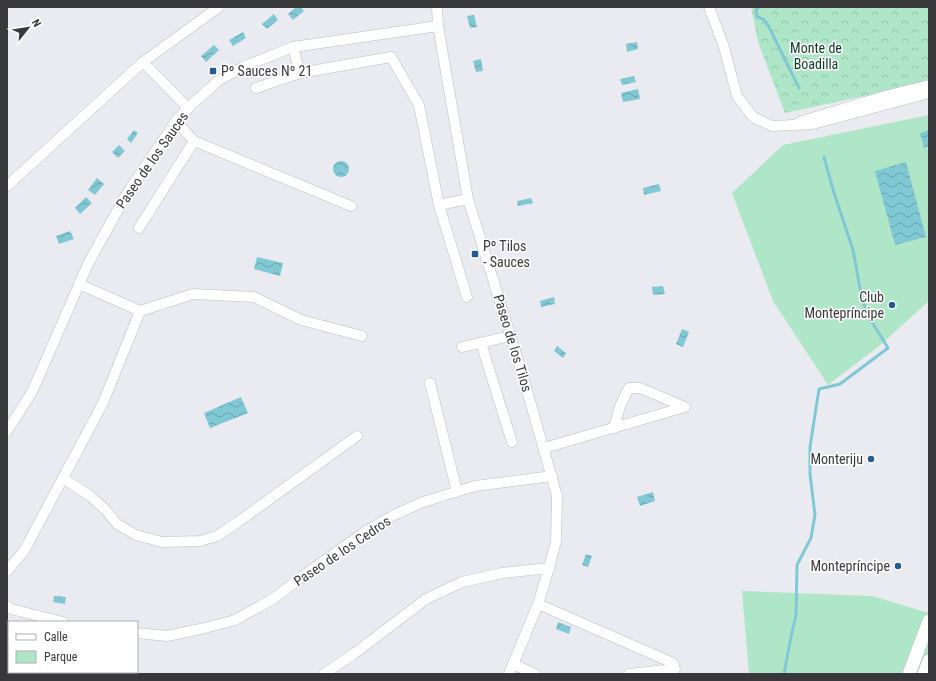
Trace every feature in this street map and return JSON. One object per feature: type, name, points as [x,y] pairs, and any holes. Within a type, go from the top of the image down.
[{"type":"street","points":[[7,186],[143,62],[219,7]]},
{"type":"street","name":"Paseo de los Tilos","points":[[437,7],[438,26],[468,199],[522,373],[557,496],[556,541],[549,568],[538,604],[509,674]]},
{"type":"street","points":[[709,7],[724,47],[737,96],[754,117],[772,126],[813,124],[929,93]]},
{"type":"street","name":"Paseo de los Sauces","points":[[7,431],[32,392],[88,264],[126,195],[176,121],[188,108],[218,81],[243,67],[293,47],[438,26]]},
{"type":"street","points":[[293,47],[300,73]]},
{"type":"street","points":[[256,88],[300,73],[391,57],[418,105],[439,205],[467,297]]},
{"type":"street","points":[[143,62],[188,108]]},
{"type":"street","points":[[788,126],[810,117],[929,85]]},
{"type":"street","points":[[176,121],[194,142],[351,206]]},
{"type":"street","points":[[139,228],[194,142]]},
{"type":"street","points":[[439,205],[468,199]]},
{"type":"street","points":[[79,284],[140,311],[193,294],[254,297],[301,320],[362,336]]},
{"type":"street","points":[[7,571],[24,552],[104,403],[140,311]]},
{"type":"street","points":[[462,347],[510,336]]},
{"type":"street","points":[[481,343],[512,442]]},
{"type":"street","points":[[430,383],[457,492]]},
{"type":"street","points":[[544,448],[614,428],[685,407],[640,388],[629,388],[620,406],[614,428]]},
{"type":"street","points":[[64,479],[90,496],[105,509],[117,524],[136,535],[162,542],[200,541],[222,533],[356,436]]},
{"type":"street","name":"Paseo de los Cedros","points":[[138,633],[167,636],[235,620],[274,599],[307,573],[366,531],[394,515],[423,502],[475,486],[552,476]]},
{"type":"street","points":[[324,674],[355,653],[426,599],[462,582],[502,574],[549,568]]},
{"type":"street","points":[[538,604],[673,663],[675,669],[630,674]]},
{"type":"street","points":[[7,606],[12,609],[59,621]]},
{"type":"street","points":[[909,674],[929,621]]},
{"type":"street","points":[[924,674],[929,661]]},
{"type":"street","points":[[513,664],[535,674]]},
{"type":"green space","name":"Monte de Boadilla","points":[[751,7],[929,7],[929,82],[785,113],[758,42]]},
{"type":"green space","points":[[929,115],[929,301],[878,347],[828,385],[773,301],[732,193],[783,145]]},
{"type":"green space","points":[[742,591],[872,596],[929,613],[929,674],[749,674]]},
{"type":"water","points":[[296,7],[301,7],[304,11],[293,20],[288,14]]},
{"type":"water","points":[[274,14],[278,20],[267,29],[262,24]]},
{"type":"water","points":[[474,15],[477,27],[470,28],[467,16]]},
{"type":"water","points":[[243,32],[246,38],[233,46],[229,40]]},
{"type":"water","points":[[637,42],[638,49],[627,52],[626,44]]},
{"type":"water","points":[[214,45],[219,50],[206,62],[201,56]]},
{"type":"water","points":[[481,59],[483,71],[476,72],[473,61]]},
{"type":"water","points":[[634,76],[636,82],[622,85],[620,79]]},
{"type":"water","points":[[638,89],[640,99],[623,102],[621,93]]},
{"type":"water","points":[[134,130],[138,133],[131,143],[127,139]]},
{"type":"water","points":[[929,130],[929,146],[924,148],[920,133]]},
{"type":"water","points":[[119,145],[125,151],[118,158],[112,152]]},
{"type":"water","points":[[341,161],[348,166],[349,169],[344,176],[341,177],[334,172],[333,169],[338,162]]},
{"type":"water","points":[[906,162],[926,237],[895,245],[875,171]]},
{"type":"water","points":[[97,178],[104,184],[95,195],[88,190]]},
{"type":"water","points":[[659,184],[661,191],[644,195],[643,188]]},
{"type":"water","points":[[86,197],[92,203],[80,214],[75,208]]},
{"type":"water","points":[[531,198],[533,203],[518,206],[517,201]]},
{"type":"water","points":[[70,231],[74,239],[59,244],[56,236]]},
{"type":"water","points":[[257,257],[283,263],[280,276],[254,269]]},
{"type":"water","points":[[663,286],[665,294],[653,295],[652,287]]},
{"type":"water","points":[[554,297],[555,304],[541,307],[540,301]]},
{"type":"water","points":[[682,329],[689,332],[683,347],[676,344]]},
{"type":"water","points":[[557,346],[566,353],[563,358],[554,351]]},
{"type":"water","points":[[241,397],[248,413],[210,428],[204,413]]},
{"type":"water","points":[[653,492],[655,501],[640,506],[637,497]]},
{"type":"water","points":[[586,554],[592,556],[588,567],[582,565]]},
{"type":"water","points":[[54,596],[66,597],[65,604],[53,602]]},
{"type":"water","points":[[558,622],[571,627],[569,634],[556,629]]},
{"type":"waterway","points":[[759,7],[756,10],[757,17],[763,19],[769,27],[799,88]]},
{"type":"waterway","points":[[784,674],[796,615],[797,565],[811,538],[815,515],[810,474],[810,447],[819,389],[840,384],[888,348],[867,314],[862,299],[853,250],[824,157]]},
{"type":"place","name":"Pº Sauces Nº 21","points":[[213,71]]},
{"type":"place","name":"Pº Tilos - Sauces","points":[[475,254]]},
{"type":"place","name":"Club Montepríncipe","points":[[892,305]]},
{"type":"place","name":"Monteriju","points":[[871,459]]},
{"type":"place","name":"Montepríncipe","points":[[898,566]]}]
